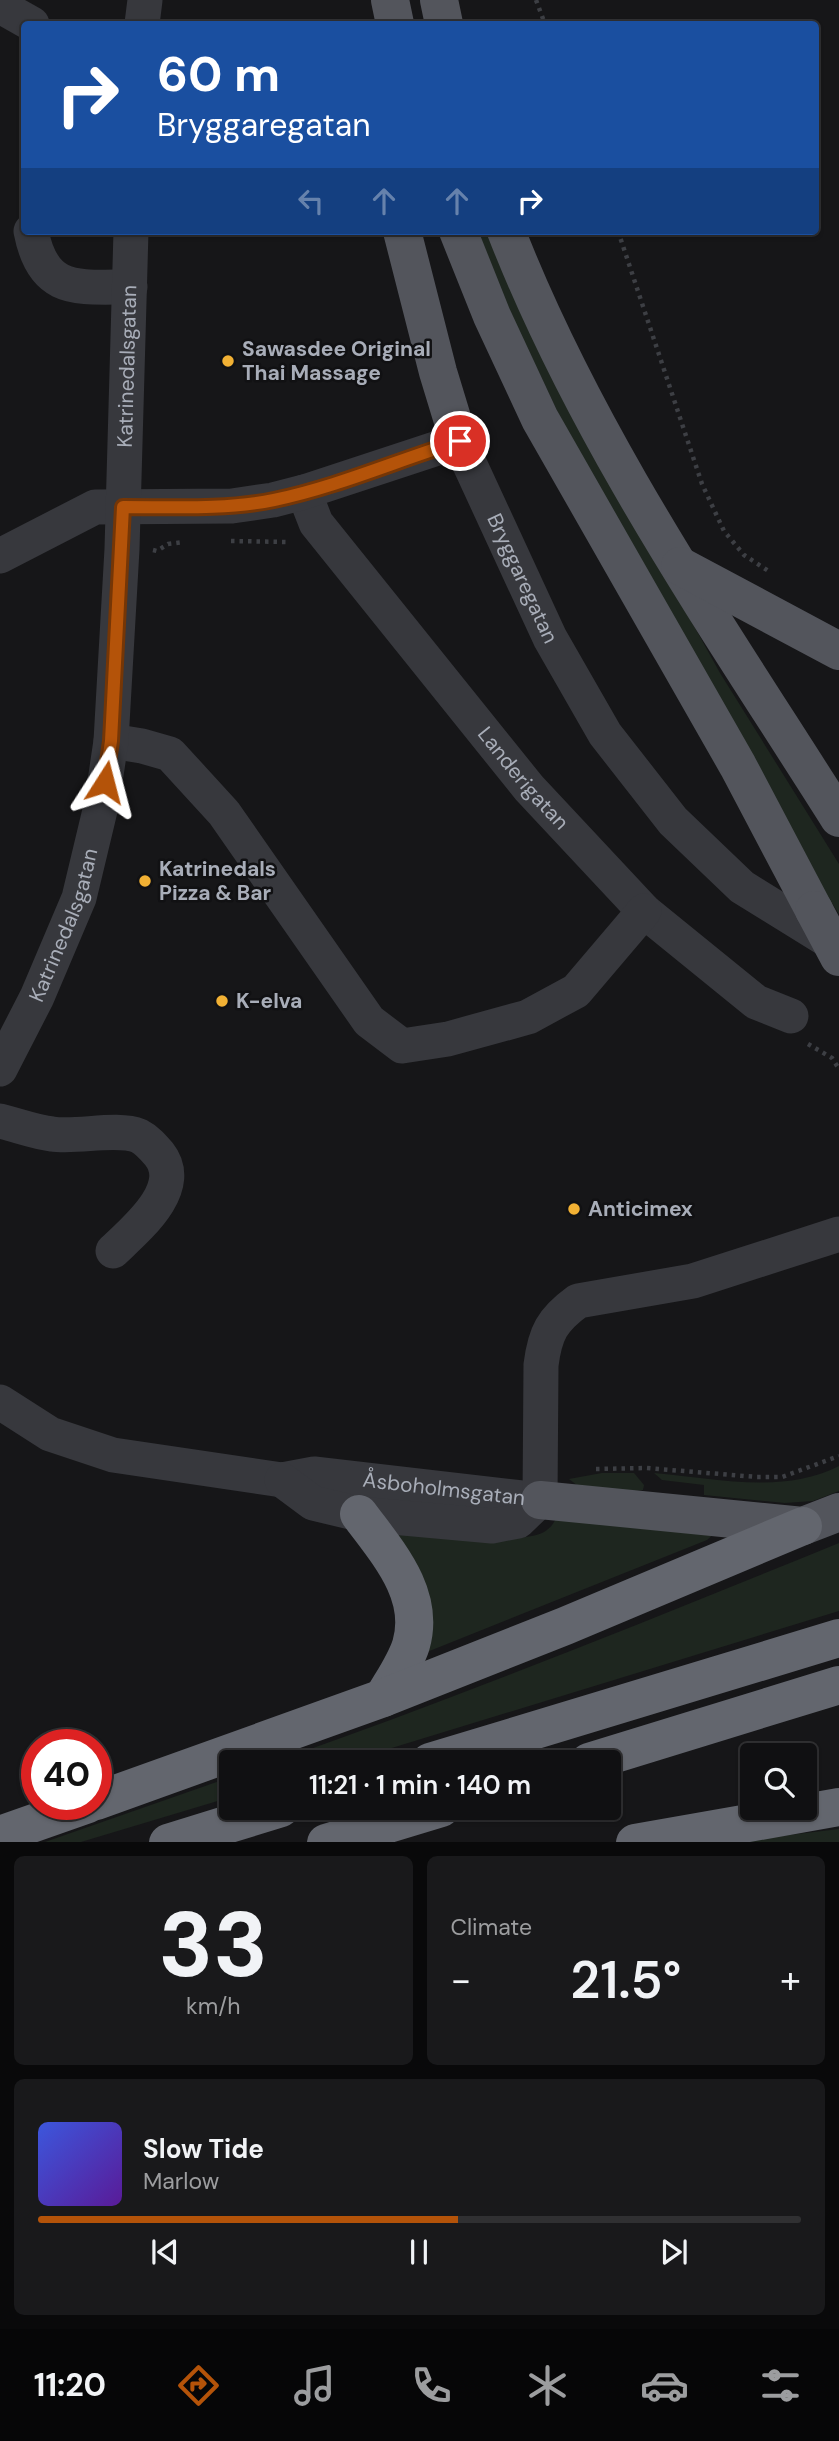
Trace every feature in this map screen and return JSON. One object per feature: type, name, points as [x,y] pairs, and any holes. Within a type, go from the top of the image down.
[{"type":"highway","points":[[359,1514],[392,1558],[405,1580],[412,1600],[414,1624],[411,1644],[383,1699]]},
{"type":"highway","points":[[112,1795],[383,1699],[803,1526]]},
{"type":"highway","points":[[470,1750],[839,1638]]},
{"type":"highway","points":[[621,1752],[839,1685]]},
{"type":"highway","points":[[641,1842],[839,1807]]},
{"type":"highway","points":[[0,1835],[43,1820]]},
{"type":"highway","points":[[171,1842],[242,1820]]},
{"type":"highway","points":[[329,1842],[402,1820]]},
{"type":"main road","points":[[380,0],[380,21]]},
{"type":"main road","points":[[390,0],[394,21]]},
{"type":"main road","points":[[439,0],[443,21]]},
{"type":"main road","points":[[403,235],[438,372],[460,441]]},
{"type":"main road","points":[[460,235],[492,316],[540,419],[738,766],[839,957]]},
{"type":"main road","points":[[508,235],[530,295],[585,406],[679,565],[839,818]]},
{"type":"main road","points":[[679,565],[839,651]]},
{"type":"main road","points":[[540,1500],[803,1526],[839,1512]]},
{"type":"street","points":[[142,21],[145,0]]},
{"type":"street","points":[[0,6],[27,21]]},
{"type":"street","points":[[32,235],[35,253],[52,276],[73,287],[130,287]]},
{"type":"street","name":"Katrinedalsgatan","points":[[0,1069],[37,997],[79,898],[102,802],[111,741],[123,507],[131,235]]},
{"type":"street","points":[[0,556],[95,506],[232,506],[273,500],[460,441]]},
{"type":"street","name":"Bryggaregatan","points":[[460,441],[550,638],[605,734],[673,821],[742,887],[839,947]]},
{"type":"street","name":"Landerigatan","points":[[304,492],[316,523],[528,788],[644,911],[756,1002],[791,1016]]},
{"type":"street","points":[[111,741],[170,754],[224,813],[369,1021],[402,1046],[448,1040],[528,1017],[576,991],[644,911]]},
{"type":"street","points":[[0,1121],[54,1135],[137,1135],[151,1144],[164,1160],[168,1179],[148,1218],[113,1251]]},
{"type":"street","points":[[540,1500],[541,1365],[551,1326],[564,1311],[578,1301],[692,1280],[839,1234]]},
{"type":"street","name":"Åsboholmsgatan","points":[[0,1402],[50,1434],[113,1455],[282,1480],[314,1474],[540,1500]]},
{"type":"street","name":"Åsboholmsgatan","points":[[282,1480],[313,1503],[359,1514],[492,1526],[518,1521],[540,1500]]},
{"type":"path","points":[[536,0],[544,21]]},
{"type":"path","points":[[619,235],[702,484],[724,531],[744,555],[780,578]]},
{"type":"path","points":[[832,1058],[839,1069]]},
{"type":"shaded area","points":[[474,235],[494,235],[622,496],[720,673],[839,864],[839,914],[748,772],[585,470]]},
{"type":"shaded area","points":[[839,1466],[839,1491],[813,1501],[785,1503],[704,1495],[704,1485],[662,1480],[654,1473],[724,1481],[772,1482],[817,1475]]},
{"type":"shaded area","points":[[602,1473],[634,1473],[644,1485],[643,1490],[601,1495],[586,1492],[569,1479]]},
{"type":"shaded area","points":[[557,1515],[715,1533],[707,1540],[427,1652],[391,1528],[469,1537],[513,1538],[544,1532],[549,1529]]},
{"type":"shaded area","points":[[839,1543],[839,1611],[385,1750],[307,1750],[487,1683]]},
{"type":"shaded area","points":[[219,1781],[219,1801],[81,1842],[45,1842]]},
{"type":"shaded area","points":[[839,1829],[839,1842],[730,1842]]},
{"type":"place","name":"Sawasdee Original Thai Massage","points":[[228,361]]},
{"type":"place","name":"Katrinedals Pizza & Bar","points":[[145,881]]},
{"type":"place","name":"K-elva","points":[[222,1001]]},
{"type":"place","name":"Anticimex","points":[[574,1209]]},
{"type":"route","points":[[105,782],[111,741],[123,507],[232,506],[273,500],[460,441]]}]
